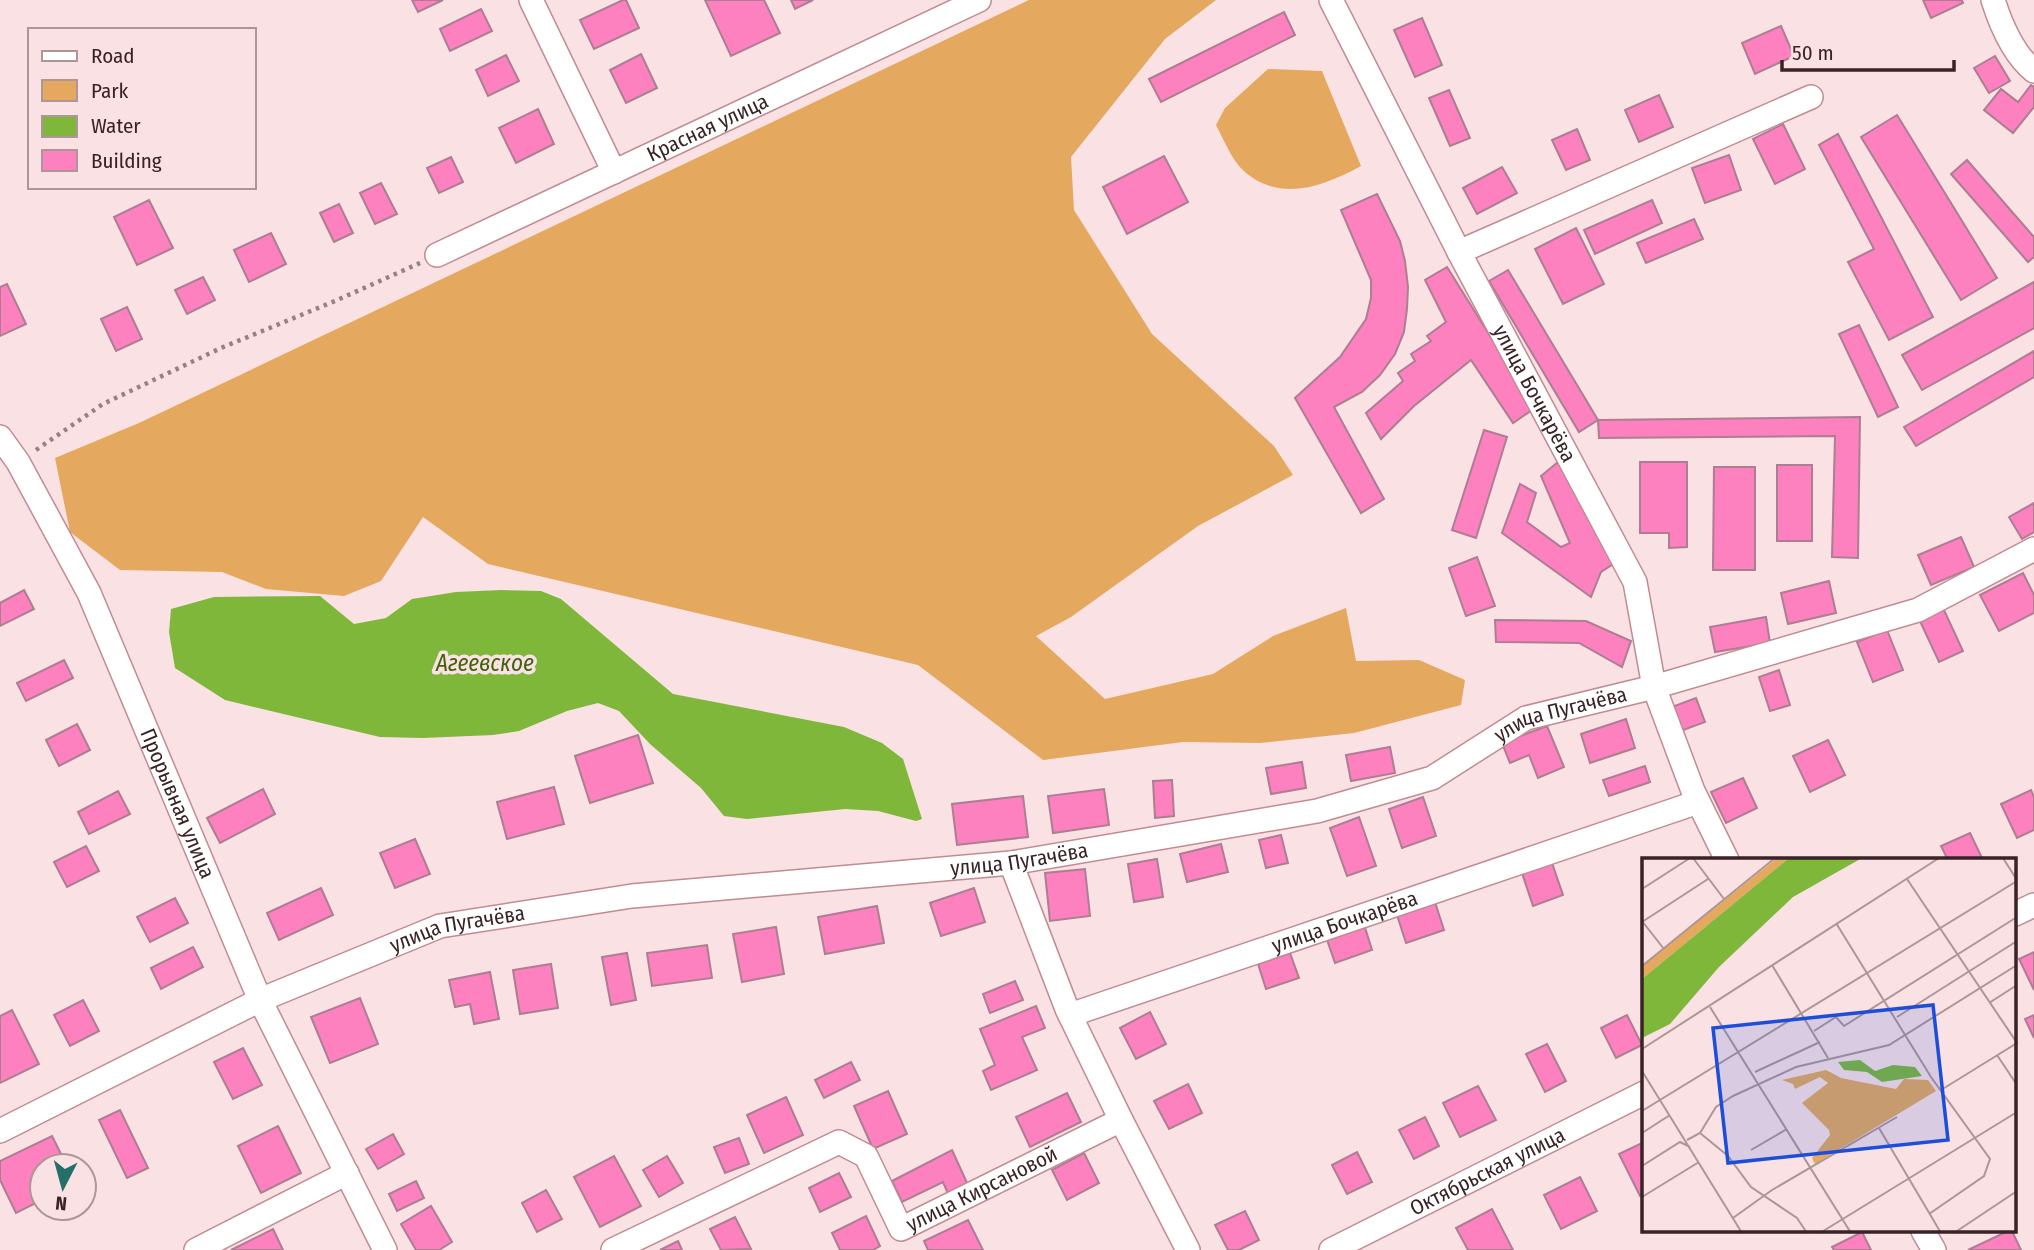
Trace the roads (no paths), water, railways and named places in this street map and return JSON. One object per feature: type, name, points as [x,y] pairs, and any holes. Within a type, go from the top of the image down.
[{"type":"street","points":[[531,0],[614,172]]},
{"type":"street","name":"Красная улица","points":[[437,256],[979,0]]},
{"type":"street","name":"улица Бочкарёва","points":[[1331,0],[1459,252],[1635,582],[1654,687],[1698,802],[1726,858]]},
{"type":"street","points":[[1993,0],[2023,62],[2034,71]]},
{"type":"street","points":[[1459,252],[1811,97]]},
{"type":"street","name":"Прорывная улица","points":[[0,437],[9,467],[89,593],[260,1000],[385,1250]]},
{"type":"street","name":"улица Пугачёва","points":[[0,1130],[260,1000],[440,926],[632,896],[1011,863],[1317,811],[1432,778],[1526,718],[1654,687],[1918,610],[2034,549]]},
{"type":"street","name":"улица Бочкарёва","points":[[1070,1015],[1698,802]]},
{"type":"street","points":[[1011,863],[1070,1015],[1188,1250]]},
{"type":"street","points":[[2016,914],[2034,905]]},
{"type":"street","name":"Октябрьская улица","points":[[1331,1250],[1642,1094]]},
{"type":"street","name":"улица Кирсановой","points":[[612,1250],[839,1142],[866,1156],[901,1229],[1121,1120]]},
{"type":"street","points":[[196,1250],[347,1173]]},
{"type":"street","points":[[1924,1232],[1934,1250]]},
{"type":"water","name":"Агеевское","points":[[541,591],[561,599],[673,694],[844,727],[882,743],[903,759],[922,819],[916,821],[878,811],[845,809],[747,819],[724,816],[701,788],[650,744],[619,711],[598,703],[567,711],[519,731],[493,735],[380,737],[225,700],[175,668],[169,632],[171,609],[214,597],[320,596],[354,624],[386,618],[412,599],[456,592]]}]
